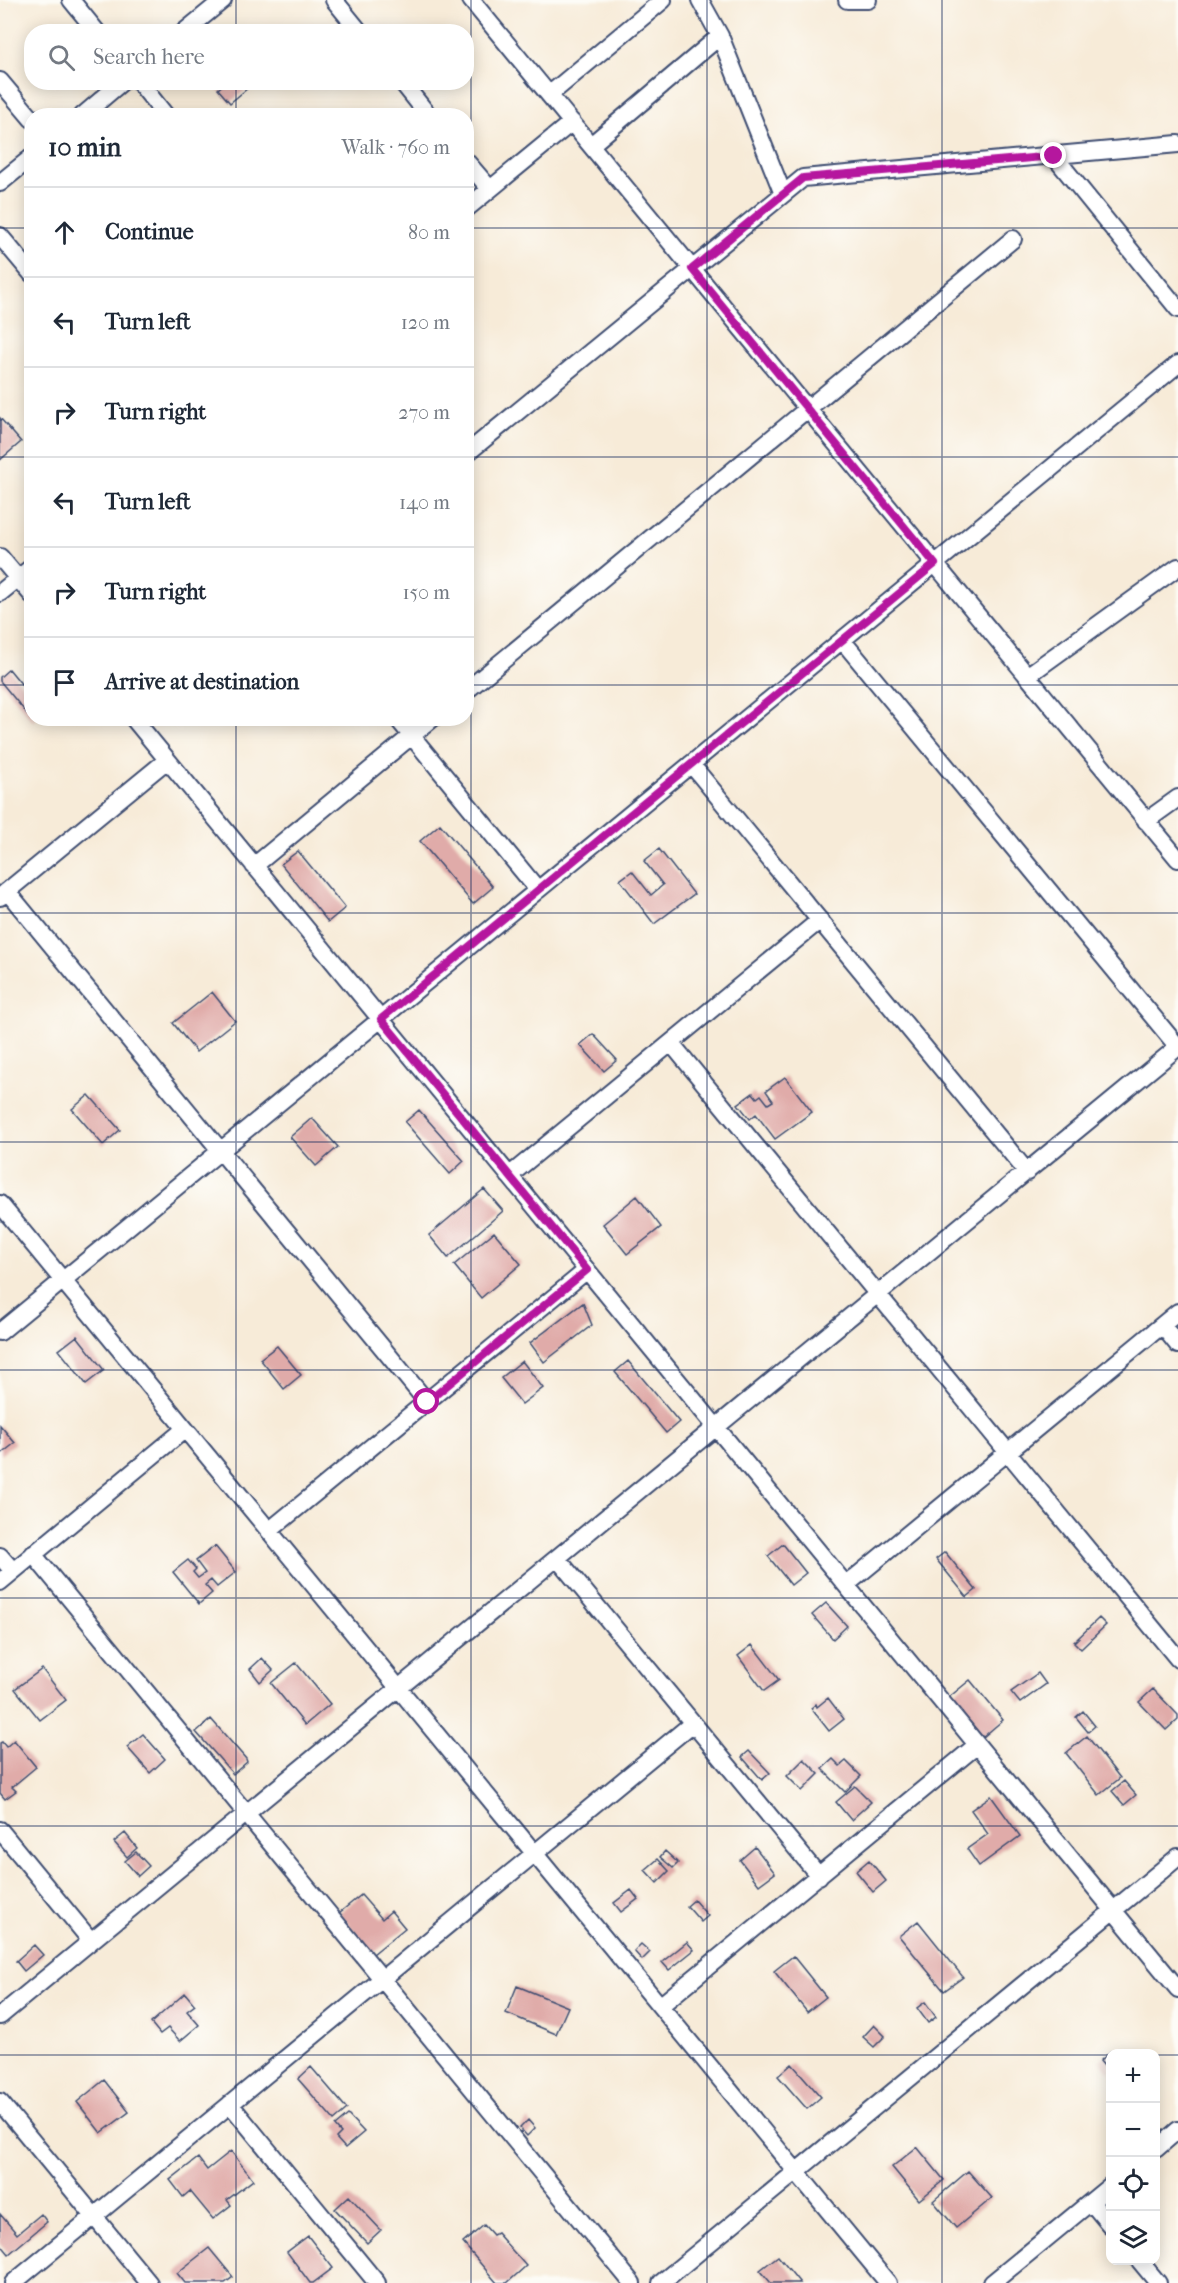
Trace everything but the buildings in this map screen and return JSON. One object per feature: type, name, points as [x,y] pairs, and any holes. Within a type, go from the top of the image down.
[{"type":"street","points":[[71,0],[90,24]]},
{"type":"street","points":[[194,24],[223,0]]},
{"type":"street","points":[[334,0],[354,24]]},
{"type":"street","points":[[471,0],[1178,859]]},
{"type":"street","points":[[549,95],[663,0]]},
{"type":"street","points":[[700,0],[720,36],[783,194]]},
{"type":"street","points":[[849,0],[868,0]]},
{"type":"street","points":[[591,145],[720,36]]},
{"type":"street","points":[[0,81],[24,110]]},
{"type":"street","points":[[91,108],[113,90]]},
{"type":"street","points":[[145,90],[160,108]]},
{"type":"street","points":[[408,90],[423,108]]},
{"type":"street","points":[[474,202],[572,122]]},
{"type":"street","points":[[474,447],[803,178],[1178,144]]},
{"type":"street","points":[[1054,156],[1178,309]]},
{"type":"street","points":[[0,183],[24,164]]},
{"type":"street","points":[[474,170],[490,189]]},
{"type":"street","points":[[0,236],[24,264]]},
{"type":"street","points":[[474,684],[1013,238]]},
{"type":"street","points":[[0,1332],[1178,363]]},
{"type":"street","points":[[0,557],[24,585]]},
{"type":"street","points":[[1027,676],[1178,567]]},
{"type":"street","points":[[0,592],[24,573]]},
{"type":"street","points":[[0,2016],[1178,1047],[842,640]]},
{"type":"street","points":[[139,726],[1178,1989]]},
{"type":"street","points":[[404,726],[538,890]]},
{"type":"street","points":[[254,866],[424,726]]},
{"type":"street","points":[[167,760],[3,894],[220,1151],[427,1402]]},
{"type":"street","points":[[691,764],[1027,1172]]},
{"type":"street","points":[[1146,820],[1178,798]]},
{"type":"street","points":[[509,1176],[820,920]]},
{"type":"street","points":[[671,1043],[1178,1659]]},
{"type":"street","points":[[0,1204],[888,2283]]},
{"type":"street","points":[[269,1531],[587,1270]]},
{"type":"street","points":[[846,1585],[1178,1312]]},
{"type":"street","points":[[1162,1325],[1178,1345]]},
{"type":"street","points":[[0,1556],[6,1576],[185,1429]]},
{"type":"street","points":[[33,1554],[632,2283]]},
{"type":"street","points":[[557,1558],[819,1876]]},
{"type":"street","points":[[13,2283],[693,1723]]},
{"type":"street","points":[[660,2006],[977,1745]]},
{"type":"street","points":[[0,1830],[92,1941]]},
{"type":"street","points":[[661,2283],[1178,1857]]},
{"type":"street","points":[[0,2102],[149,2283]]},
{"type":"street","points":[[230,2104],[377,2283]]},
{"type":"street","points":[[1160,2145],[1178,2130]]},
{"type":"street","points":[[992,2283],[1106,2189]]},
{"type":"street","points":[[1091,2202],[1106,2220]]},
{"type":"street","points":[[1143,2265],[1158,2283]]},
{"type":"route","points":[[427,1402],[587,1270],[381,1019],[935,564],[692,269],[803,178],[1054,156]]}]
